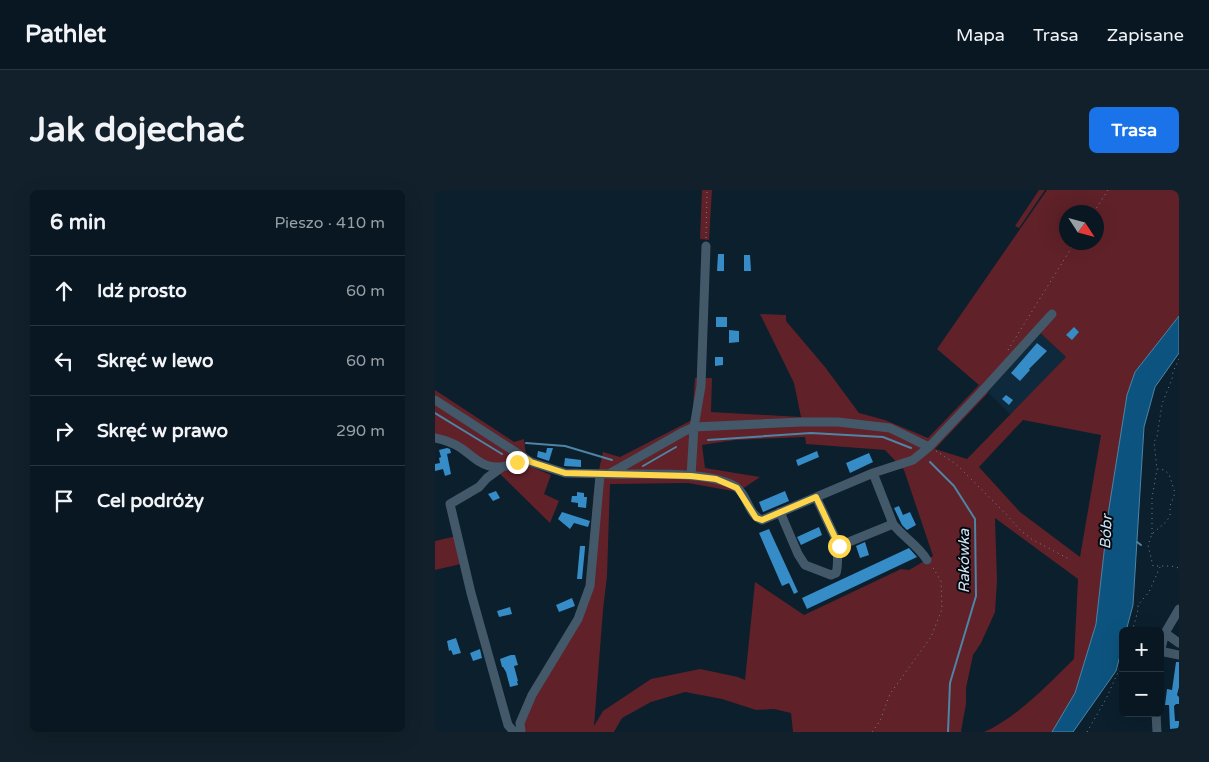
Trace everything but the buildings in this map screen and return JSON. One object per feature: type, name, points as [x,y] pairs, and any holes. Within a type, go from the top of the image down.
[{"type":"street","points":[[691,476],[694,427],[701,386],[706,246]]},
{"type":"street","points":[[435,400],[531,462],[565,473],[691,476],[716,479],[737,488],[756,518],[762,520],[873,473],[913,460],[929,447],[1052,314]]},
{"type":"street","points":[[604,474],[694,427],[838,422],[890,428],[929,447]]},
{"type":"street","points":[[435,438],[461,448],[481,463],[487,471],[487,478]]},
{"type":"street","points":[[513,732],[508,725],[491,667],[450,504],[479,487],[487,478],[502,467],[517,462],[524,457]]},
{"type":"street","points":[[481,463],[502,467]]},
{"type":"street","points":[[873,473],[893,524],[901,534],[920,549],[927,560]]},
{"type":"street","points":[[521,732],[520,723],[532,695],[577,619],[590,586],[604,474]]},
{"type":"street","points":[[780,512],[798,554],[805,564],[824,573],[831,575],[836,573],[838,567],[836,554],[839,546],[816,497]]},
{"type":"street","points":[[839,546],[893,524]]},
{"type":"street","points":[[1164,638],[1179,609]]},
{"type":"street","points":[[1165,634],[1179,643]]},
{"type":"street","points":[[1164,653],[1179,655]]},
{"type":"street","points":[[1156,717],[1157,732]]},
{"type":"path","points":[[706,246],[707,190]]},
{"type":"path","points":[[1098,205],[1108,190]]},
{"type":"path","points":[[1004,356],[1070,250]]},
{"type":"path","points":[[1179,359],[1162,404],[1157,437],[1154,442],[1157,469],[1152,498],[1152,534],[1148,545],[1148,552],[1153,566],[1179,568]]},
{"type":"path","points":[[929,447],[957,464],[1021,531],[1033,540],[1071,560]]},
{"type":"path","points":[[1152,534],[1167,521],[1175,493],[1169,474],[1164,470],[1157,469]]},
{"type":"path","points":[[872,732],[880,721],[891,694],[931,637],[942,609],[941,581],[927,560]]},
{"type":"path","points":[[1133,627],[1135,614],[1139,609],[1138,605],[1149,592],[1160,566]]},
{"type":"path","points":[[1087,732],[1106,699],[1119,670]]},
{"type":"shaded area","points":[[702,190],[712,190],[709,240],[700,239]]},
{"type":"shaded area","points":[[1039,190],[1045,190],[1019,228],[1015,226]]},
{"type":"shaded area","points":[[1047,190],[1179,190],[1179,316],[1135,372],[1109,508],[1096,624],[1075,693],[1052,732],[984,732],[1021,709],[1074,659],[1078,579],[995,518],[997,581],[995,612],[981,643],[973,655],[966,688],[962,732],[793,732],[791,713],[774,709],[756,710],[722,699],[685,692],[651,702],[622,718],[614,732],[517,732],[585,603],[594,492],[603,452],[620,457],[692,420],[695,378],[712,378],[711,412],[801,417],[794,383],[760,314],[786,315],[786,321],[825,367],[859,413],[885,420],[928,438],[979,385],[937,349]],"holes":[[[1037,330],[1066,357],[967,459],[935,449],[988,393],[984,389]],[[1023,420],[1101,435],[1080,557],[1020,512],[979,467]],[[805,437],[806,444],[885,450],[904,470],[933,556],[909,570],[901,569],[804,615],[755,582],[745,680],[700,669],[651,679],[603,711],[594,726],[607,576],[610,484],[688,483],[738,492],[760,477],[705,468],[702,445],[735,440]]]},
{"type":"shaded area","points":[[1037,330],[1066,357],[1011,415],[984,389]]},
{"type":"shaded area","points":[[435,390],[514,442],[524,439],[527,465],[551,475],[544,494],[559,501],[550,523],[499,473],[435,434]]},
{"type":"shaded area","points":[[461,535],[465,563],[435,570],[435,541]]},
{"type":"water","points":[[1179,316],[1179,353],[1155,387],[1144,427],[1133,605],[1127,627],[1119,627],[1119,659],[1116,671],[1073,732],[1052,732],[1075,693],[1096,624],[1109,508],[1127,395],[1135,372]]},
{"type":"waterway","name":"Rakówka","points":[[435,413],[502,454]]},
{"type":"waterway","name":"Rakówka","points":[[708,440],[811,433],[883,437],[911,448]]},
{"type":"waterway","name":"Rakówka","points":[[526,443],[565,446],[612,460]]},
{"type":"waterway","name":"Rakówka","points":[[643,466],[676,447]]},
{"type":"waterway","name":"Rakówka","points":[[930,462],[954,486],[975,519],[976,596],[950,683],[948,732]]},
{"type":"waterway","points":[[1137,542],[1141,545]]},
{"type":"route","points":[[517,462],[524,457],[531,462],[565,473],[691,476],[716,479],[737,488],[756,518],[762,520],[816,497],[839,546]]},
{"type":"water label","name":"Bóbr","points":[[1106,532]]}]
